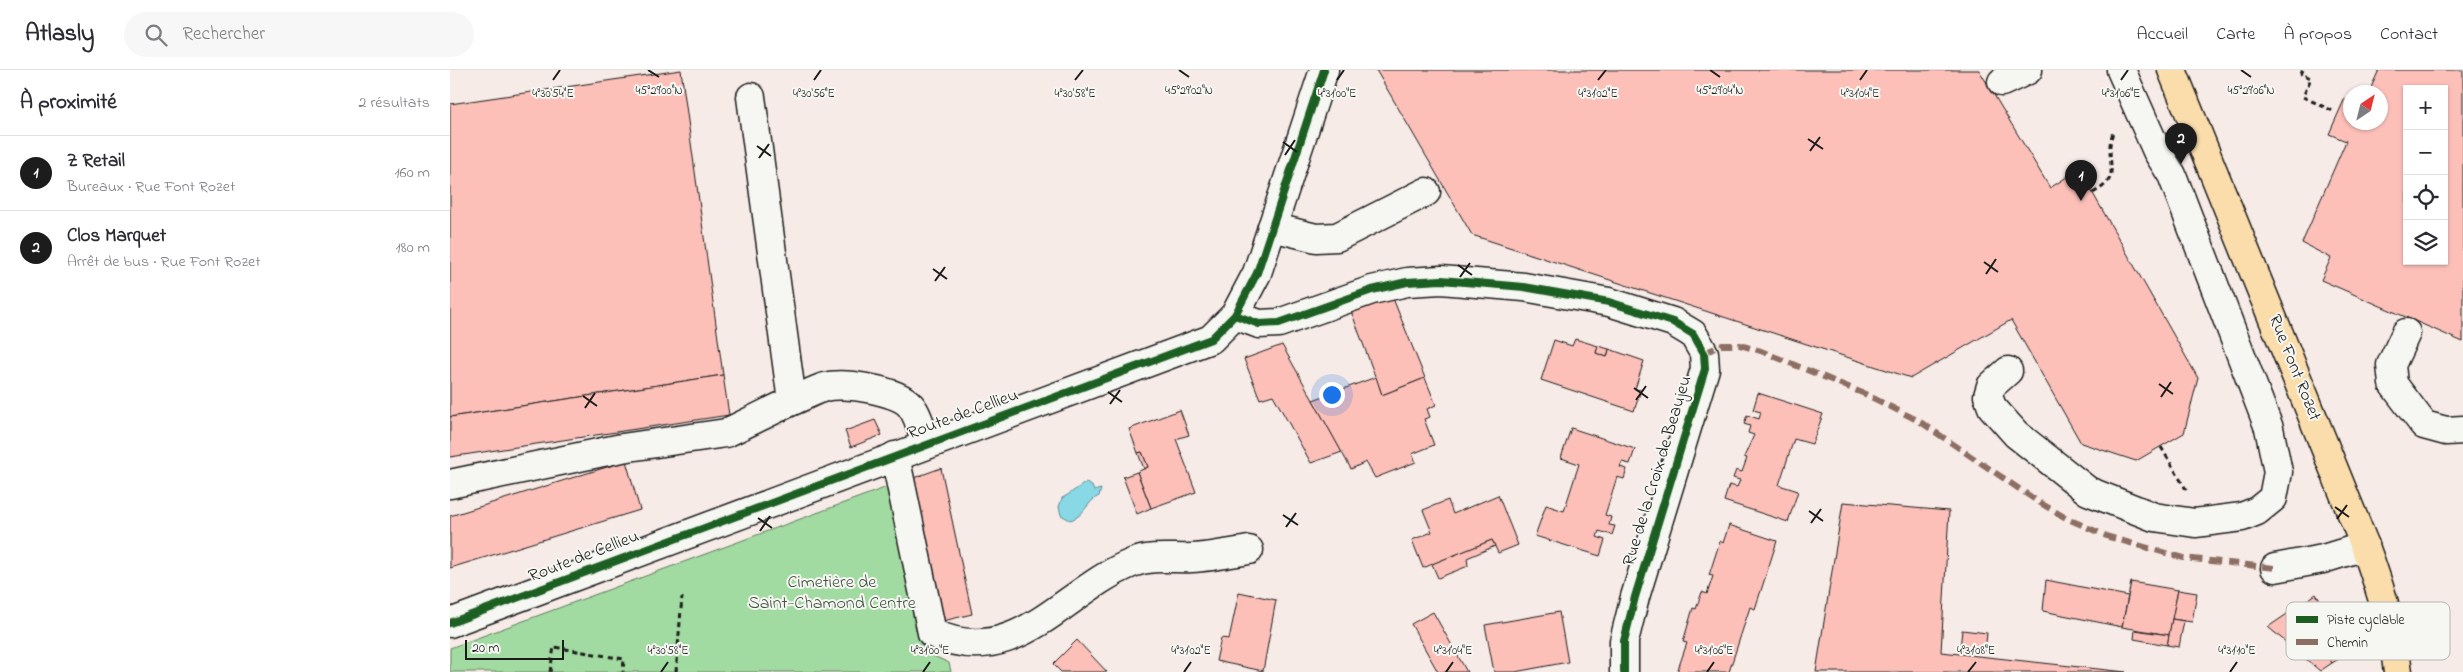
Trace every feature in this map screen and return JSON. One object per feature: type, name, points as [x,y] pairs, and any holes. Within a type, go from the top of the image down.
[{"type":"main road","name":"Rue Font Rozet","points":[[2172,70],[2366,546],[2384,602]]},
{"type":"street","name":"Route de Cellieu","points":[[450,623],[1211,339],[1234,315],[1256,273],[1324,70]]},
{"type":"street","points":[[2002,82],[2028,70]]},
{"type":"street","points":[[2008,371],[1991,386],[1988,396],[1992,407],[2016,434],[2088,491],[2154,517],[2206,523],[2242,517],[2257,511],[2273,498],[2278,472],[2269,428],[2172,175],[2157,151],[2121,70]]},
{"type":"street","points":[[751,97],[792,401]]},
{"type":"street","points":[[1272,227],[1316,238],[1337,237],[1426,192]]},
{"type":"street","name":"Rue de la Croix de Beaujeu","points":[[1234,315],[1259,324],[1279,323],[1372,290],[1407,282],[1441,280],[1524,287],[1609,302],[1672,322],[1693,334],[1704,353],[1706,369],[1635,597],[1624,642],[1624,672]]},
{"type":"street","points":[[2406,334],[2391,365],[2393,384],[2424,425],[2446,432],[2463,430]]},
{"type":"street","points":[[450,484],[622,448],[726,433],[825,387],[848,385],[898,396],[910,404],[916,414],[926,444]]},
{"type":"street","name":"Route de Cellieu","points":[[895,456],[932,633],[946,650],[980,667]]},
{"type":"street","points":[[2275,568],[2332,556],[2366,546]]},
{"type":"street","points":[[1029,654],[1113,574],[1133,563],[1159,557],[1193,558],[1249,550]]},
{"type":"path","points":[[2303,70],[2301,74],[2311,78],[2303,97],[2333,111]]},
{"type":"path","points":[[2093,193],[2106,186],[2112,175],[2110,149]]},
{"type":"path","points":[[2161,447],[2206,523]]},
{"type":"path","points":[[676,672],[682,597]]},
{"type":"path","points":[[550,672],[554,647],[624,659],[623,672]]},
{"type":"green space","name":"Cimetière de Saint-Chamond Centre","points":[[890,486],[925,652],[949,663],[951,672],[450,672],[450,648]]},
{"type":"water","points":[[1086,483],[1092,486],[1094,491],[1101,489],[1099,496],[1091,501],[1079,516],[1075,518],[1070,520],[1061,515],[1059,507],[1062,498]]},
{"type":"building","points":[[681,70],[723,375],[450,417],[450,104]]},
{"type":"building","points":[[1376,70],[1979,70],[2050,188],[2079,169],[2198,378],[2184,433],[2136,461],[2081,443],[2011,320],[1911,378],[1472,235]]},
{"type":"building","points":[[2379,70],[2463,70],[2463,342],[2321,280],[2331,258],[2302,243],[2346,141],[2329,134],[2343,102],[2343,130],[2388,130],[2388,85],[2372,85]]},
{"type":"building","points":[[1392,296],[1425,378],[1382,395],[1351,311]]},
{"type":"building","points":[[1575,339],[1598,346],[1596,353],[1607,357],[1609,349],[1644,361],[1635,389],[1641,390],[1634,411],[1541,380],[1554,340],[1572,346]]},
{"type":"building","points":[[1282,345],[1342,452],[1311,463],[1273,395],[1260,399],[1244,359]]},
{"type":"building","points":[[1598,346],[1609,349],[1607,357],[1596,353]]},
{"type":"building","points":[[723,375],[729,415],[450,457],[450,417]]},
{"type":"building","points":[[1376,377],[1382,395],[1425,378],[1436,405],[1427,409],[1430,417],[1424,419],[1434,445],[1412,454],[1416,462],[1375,478],[1366,462],[1351,469],[1313,400]]},
{"type":"building","points":[[1758,393],[1823,414],[1812,444],[1794,439],[1779,485],[1798,491],[1788,522],[1724,501],[1729,485],[1737,487],[1740,480],[1733,478],[1736,470],[1742,472],[1747,458],[1744,457],[1754,435],[1748,433],[1750,426],[1744,424],[1747,415],[1759,419],[1761,412],[1753,410]]},
{"type":"building","points":[[1180,410],[1189,435],[1176,439],[1196,492],[1151,508],[1137,472],[1148,467],[1142,452],[1138,453],[1129,429]]},
{"type":"building","points":[[875,420],[882,435],[851,447],[845,431]]},
{"type":"building","points":[[1571,428],[1635,449],[1630,464],[1622,462],[1620,467],[1627,469],[1624,479],[1617,477],[1605,515],[1611,517],[1609,525],[1615,526],[1612,535],[1599,531],[1597,537],[1605,540],[1600,556],[1535,536],[1546,505],[1564,511],[1579,464],[1561,458]]},
{"type":"building","points":[[1142,452],[1148,467],[1144,469],[1138,453]]},
{"type":"building","points":[[626,461],[640,510],[450,568],[450,516]]},
{"type":"building","points":[[941,468],[972,614],[939,622],[908,480]]},
{"type":"building","points":[[1137,472],[1151,508],[1137,514],[1123,477]]},
{"type":"building","points":[[1498,495],[1518,545],[1498,553],[1492,540],[1423,568],[1412,540],[1432,532],[1423,510],[1448,500],[1453,514]]},
{"type":"building","points":[[1843,502],[1949,511],[1941,652],[2126,672],[1816,672]]},
{"type":"building","points":[[1729,525],[1777,541],[1755,609],[1750,607],[1729,672],[1677,672],[1687,643],[1683,642],[1693,608],[1696,609],[1702,592],[1707,594],[1713,576],[1709,575],[1720,541],[1723,543]]},
{"type":"building","points":[[1492,540],[1495,546],[1467,558],[1468,566],[1438,578],[1432,564]]},
{"type":"building","points":[[2046,580],[2128,596],[2122,627],[2043,611]]},
{"type":"building","points":[[2131,582],[2178,590],[2169,635],[2122,627]]},
{"type":"building","points":[[2178,590],[2197,593],[2192,622],[2172,619]]},
{"type":"building","points":[[1239,592],[1276,600],[1263,671],[1216,661],[1221,638],[1229,639]]},
{"type":"building","points":[[2316,594],[2321,602],[2305,602]]},
{"type":"building","points":[[1433,612],[1467,672],[1438,672],[1411,624]]},
{"type":"building","points":[[1559,612],[1568,662],[1515,672],[1494,672],[1485,625]]},
{"type":"building","points":[[2286,615],[2286,642],[2268,627]]},
{"type":"building","points":[[2172,619],[2184,621],[2179,647],[2167,645]]},
{"type":"building","points":[[1962,630],[1987,633],[1985,652],[1960,649]]},
{"type":"building","points":[[2135,630],[2169,635],[2167,645],[2134,639]]},
{"type":"building","points":[[1077,640],[1107,672],[1061,672],[1053,664]]},
{"type":"building","points":[[2307,660],[2330,660],[2332,663],[2320,671]]},
{"type":"marked path","points":[[1704,353],[1722,345],[1740,345],[1761,351],[1865,394],[1919,421],[2037,501],[2066,518],[2109,537],[2184,558],[2275,568]]},
{"type":"cycle path","points":[[450,623],[1211,339],[1235,315],[1257,273],[1324,70]]},
{"type":"cycle path","points":[[1235,315],[1259,324],[1279,323],[1372,290],[1407,282],[1441,280],[1524,287],[1609,302],[1673,322],[1693,334],[1704,353],[1705,369],[1635,597],[1624,641],[1624,672]]},
{"type":"place","name":"Clos Marquet","points":[[2181,164]]},
{"type":"place","name":"Z Retail","points":[[2081,201]]}]
